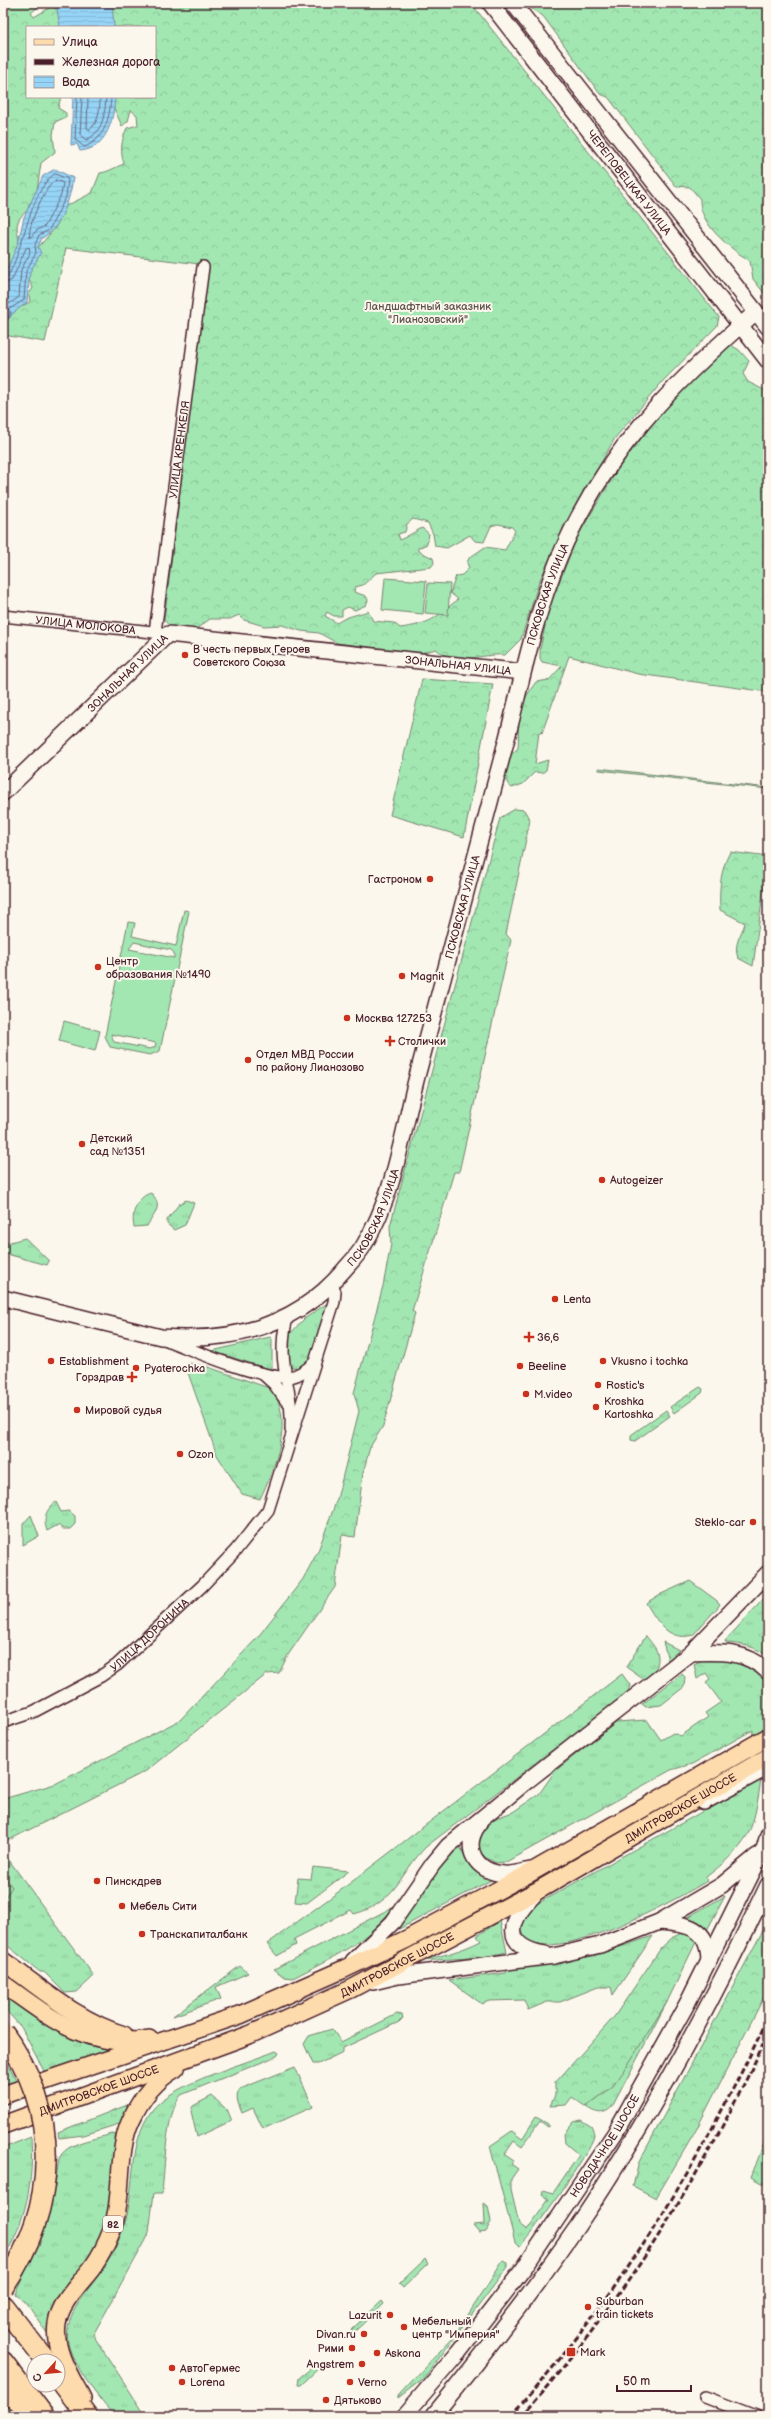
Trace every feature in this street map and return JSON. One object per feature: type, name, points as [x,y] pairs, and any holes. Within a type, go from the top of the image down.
[{"type":"highway","points":[[3,2033],[28,2073],[39,2102],[47,2160],[44,2187],[30,2240],[16,2268],[3,2287]]},
{"type":"highway","points":[[3,2306],[40,2353]]},
{"type":"highway","points":[[3,2362],[44,2416]]},
{"type":"highway","points":[[66,2388],[87,2416]]},
{"type":"highway","points":[[3,2389],[35,2416]]},
{"type":"main road","name":"ЧЕРЕПОВЕЦКАЯ УЛИЦА","points":[[490,3],[768,361]]},
{"type":"main road","name":"ЧЕРЕПОВЕЦКАЯ УЛИЦА","points":[[513,3],[768,327]]},
{"type":"main road","name":"ПСКОВСКАЯ УЛИЦА","points":[[3,1298],[161,1337],[185,1339],[215,1337],[263,1327],[287,1318],[301,1310],[332,1284],[363,1247],[380,1210],[394,1172],[413,1089],[536,620],[559,558],[572,530],[604,473],[666,394],[756,312]]},
{"type":"main road","name":"ЗОНАЛЬНАЯ УЛИЦА","points":[[3,793],[162,633],[523,672]]},
{"type":"main road","points":[[342,1970],[371,1946],[394,1922],[433,1864],[448,1846],[691,1653],[768,1573]]},
{"type":"main road","points":[[691,1653],[734,1653],[755,1661],[768,1672]]},
{"type":"main road","name":"ДМИТРОВСКОЕ ШОССЕ","points":[[3,2095],[261,2007],[342,1970],[407,1939],[536,1869],[768,1737]]},
{"type":"main road","name":"ДМИТРОВСКОЕ ШОССЕ","points":[[3,2124],[249,2035],[351,1989],[537,1891],[663,1820],[738,1780],[768,1757]]},
{"type":"main road","points":[[738,1780],[768,1767]]},
{"type":"main road","points":[[486,1815],[470,1840],[470,1850],[484,1868],[505,1874],[536,1869]]},
{"type":"main road","points":[[351,1989],[398,1976],[554,1956],[600,1945],[659,1922],[722,1885],[767,1844]]},
{"type":"main road","name":"НОВОДАЧНОЕ ШОССЕ","points":[[404,2416],[463,2346],[563,2212],[615,2133],[709,1960],[767,1844]]},
{"type":"main road","name":"НОВОДАЧНОЕ ШОССЕ","points":[[433,2416],[466,2375],[576,2228],[624,2154],[707,2007],[768,1885]]},
{"type":"main road","points":[[537,1891],[517,1913],[513,1926],[514,1936],[525,1948],[554,1956]]},
{"type":"main road","points":[[659,1922],[687,1926],[698,1931],[705,1939],[709,1948],[709,1960]]},
{"type":"main road","points":[[3,1961],[95,2024],[110,2031],[146,2040]]},
{"type":"main road","points":[[3,1984],[53,2020],[69,2029],[106,2040],[146,2040],[183,2034]]},
{"type":"main road","name":"82","points":[[92,2416],[62,2359],[57,2340],[57,2324],[61,2310],[71,2293],[92,2267],[111,2231],[118,2207],[125,2143],[130,2121],[142,2100],[155,2083],[168,2073],[212,2049]]},
{"type":"street","name":"УЛИЦА КРЕНКЕЛЯ","points":[[162,633],[203,267]]},
{"type":"street","name":"УЛИЦА МОЛОКОВА","points":[[3,616],[162,633]]},
{"type":"street","points":[[290,1443],[334,1302],[335,1292],[332,1284]]},
{"type":"street","points":[[287,1318],[282,1335],[284,1377],[290,1410],[290,1443]]},
{"type":"street","points":[[161,1337],[202,1355],[263,1374],[284,1377],[303,1372],[314,1363]]},
{"type":"street","points":[[263,1374],[281,1392],[290,1410]]},
{"type":"street","name":"УЛИЦА ДОРОНИНА","points":[[3,1722],[33,1712],[101,1676],[117,1665],[202,1586],[236,1550],[268,1510],[290,1443]]},
{"type":"street","points":[[705,2397],[755,2416]]},
{"type":"green space","points":[[3,3],[37,3],[38,7],[31,13],[34,17],[51,7],[59,10],[63,26],[26,26],[26,98],[61,98],[58,108],[66,113],[66,117],[55,122],[53,135],[55,152],[41,163],[36,197],[29,204],[28,210],[20,217],[17,224],[20,246],[19,254],[14,262],[4,272],[3,293]]},
{"type":"green space","name":"Ландшафтный заказник \"Лианозовский\"","points":[[97,3],[471,3],[719,317],[717,326],[663,381],[615,438],[562,532],[539,582],[521,639],[505,655],[460,658],[443,654],[436,649],[419,654],[337,643],[319,633],[301,631],[282,625],[264,626],[244,620],[239,615],[230,619],[210,619],[196,629],[173,630],[164,620],[208,265],[66,248],[45,342],[3,335],[3,303],[20,307],[30,302],[29,294],[33,288],[28,278],[36,250],[55,228],[66,206],[92,193],[100,173],[124,164],[122,155],[123,137],[127,128],[138,125],[137,115],[131,110],[128,121],[122,126],[112,104],[113,98],[156,98],[156,26],[93,26]],"holes":[[[413,519],[428,523],[433,534],[435,546],[447,548],[470,535],[475,541],[484,542],[491,526],[498,524],[512,527],[515,531],[505,550],[485,547],[469,558],[467,563],[469,568],[462,575],[456,576],[450,593],[458,599],[432,620],[418,625],[400,628],[394,623],[373,621],[368,611],[348,617],[337,623],[325,616],[327,612],[334,616],[342,616],[342,610],[348,607],[355,610],[366,605],[368,600],[366,596],[354,592],[355,587],[363,585],[376,573],[431,567],[434,563],[433,558],[418,551],[418,548],[427,544],[429,534],[422,528],[400,540],[398,534],[405,532],[407,524]]]},
{"type":"green space","points":[[529,3],[768,3],[768,298],[753,279],[750,261],[734,250],[710,227],[701,209],[700,199],[690,187],[676,186],[608,97],[600,94],[543,16],[533,10]]},
{"type":"green space","points":[[731,345],[739,350],[749,361],[743,374],[748,382],[768,392],[768,692],[638,674],[569,656],[542,733],[539,732],[535,764],[548,760],[546,770],[542,773],[535,772],[523,784],[512,788],[507,782],[505,775],[507,759],[518,748],[518,715],[522,705],[536,682],[549,680],[562,666],[542,662],[540,658],[540,649],[549,608],[577,537],[618,469],[664,408],[725,348]]},
{"type":"green space","points":[[385,578],[426,581],[423,614],[382,610]]},
{"type":"green space","points":[[428,583],[450,584],[448,615],[425,613]]},
{"type":"green space","points":[[422,679],[493,684],[464,837],[390,815]]},
{"type":"green space","points":[[598,768],[768,788],[768,789],[599,770]]},
{"type":"green space","points":[[515,809],[524,810],[530,820],[506,934],[511,940],[459,1172],[454,1172],[412,1311],[415,1313],[383,1426],[370,1447],[363,1473],[355,1537],[342,1535],[335,1587],[288,1655],[279,1673],[267,1674],[146,1771],[3,1843],[3,1799],[55,1784],[180,1720],[257,1638],[303,1579],[318,1551],[337,1499],[359,1411],[354,1393],[383,1286],[391,1244],[390,1226],[500,818]]},
{"type":"green space","points":[[730,852],[768,857],[753,966],[738,958],[736,948],[745,923],[720,910],[722,873]]},
{"type":"green space","points":[[184,910],[189,911],[160,1051],[150,1055],[110,1047],[105,1036],[128,922],[135,923],[132,936],[176,946]],"holes":[[[134,942],[171,950],[174,953],[174,958],[129,949]],[[111,1034],[156,1043],[155,1047],[150,1049],[114,1042]]]},
{"type":"green space","points":[[64,1021],[100,1031],[95,1051],[59,1041]]},
{"type":"green space","points":[[151,1193],[157,1202],[155,1214],[147,1226],[134,1227],[133,1217],[138,1202],[146,1195]]},
{"type":"green space","points":[[186,1200],[194,1203],[185,1225],[174,1230],[167,1224],[167,1220],[179,1204]]},
{"type":"green space","points":[[25,1238],[49,1261],[47,1265],[3,1253],[3,1244]]},
{"type":"green space","points":[[329,1302],[311,1359],[301,1368],[291,1367],[288,1363],[288,1336],[304,1319]]},
{"type":"green space","points":[[270,1337],[272,1339],[272,1370],[212,1351]]},
{"type":"green space","points":[[188,1363],[205,1366],[269,1388],[277,1400],[281,1413],[282,1428],[280,1443],[271,1473],[260,1499],[242,1494],[217,1455],[187,1370]]},
{"type":"green space","points":[[700,1387],[703,1389],[702,1393],[674,1413],[670,1407]]},
{"type":"green space","points":[[666,1410],[670,1416],[635,1441],[631,1440],[631,1435]]},
{"type":"green space","points":[[56,1502],[61,1512],[69,1511],[75,1516],[75,1524],[70,1529],[63,1529],[58,1525],[47,1531],[45,1523],[46,1515],[49,1508]]},
{"type":"green space","points":[[31,1515],[39,1536],[23,1545],[23,1524]]},
{"type":"green space","points":[[690,1581],[720,1604],[693,1635],[684,1636],[670,1633],[654,1617],[646,1603],[659,1595]]},
{"type":"green space","points":[[768,1594],[768,1657],[759,1650],[748,1646],[726,1643],[725,1641]]},
{"type":"green space","points":[[646,1636],[656,1649],[658,1661],[655,1673],[643,1679],[626,1667]]},
{"type":"green space","points":[[663,1642],[679,1650],[668,1660]]},
{"type":"green space","points":[[734,1657],[761,1673],[768,1682],[765,1686],[765,1739],[757,1804],[753,1821],[744,1841],[729,1858],[706,1877],[707,1881],[639,1917],[608,1930],[577,1940],[550,1945],[529,1941],[519,1927],[528,1909],[748,1786],[753,1730],[692,1764],[671,1770],[506,1862],[496,1863],[481,1855],[477,1841],[481,1826],[490,1820],[513,1812],[539,1794],[555,1771],[617,1722],[647,1720],[661,1740],[673,1733],[681,1736],[708,1717],[705,1713],[721,1702],[706,1682],[710,1679],[706,1673],[697,1679],[694,1664],[707,1658]]},
{"type":"green space","points":[[622,1674],[630,1685],[628,1692],[427,1846],[417,1856],[389,1895],[380,1902],[369,1909],[354,1914],[351,1910],[294,1939],[296,1945],[277,1956],[267,1944],[341,1890]]},
{"type":"green space","points":[[682,1674],[685,1677],[684,1687],[661,1705],[646,1707],[642,1704]]},
{"type":"green space","points":[[458,1842],[469,1865],[493,1879],[399,1929],[399,1922],[410,1911],[428,1882]]},
{"type":"green space","points":[[3,1852],[94,1976],[77,1992],[65,1993],[44,1972],[40,1972],[3,1942]]},
{"type":"green space","points":[[313,1867],[349,1871],[307,1903],[295,1902],[298,1878],[311,1879]]},
{"type":"green space","points":[[3,1868],[6,1879],[12,1887],[3,1901]]},
{"type":"green space","points":[[725,1896],[706,1932],[684,1919]]},
{"type":"green space","points":[[393,1907],[373,1930],[361,1940],[335,1956],[293,1978],[284,1977],[274,1969]]},
{"type":"green space","points":[[500,1921],[507,1952],[484,1957],[420,1961],[443,1955],[481,1941],[477,1936]]},
{"type":"green space","points":[[768,1921],[767,1991],[695,2132],[656,2198],[633,2186],[639,2162]]},
{"type":"green space","points":[[685,1932],[694,1937],[696,1942],[667,2002],[613,2086],[586,2107],[572,2097],[566,2105],[550,2106],[555,2095],[555,2083],[614,2017],[661,1948],[673,1937]]},
{"type":"green space","points":[[653,1936],[613,1995],[611,1987],[598,1987],[560,2002],[547,2002],[528,2010],[524,2000],[489,2001],[482,2004],[449,1980],[506,1973],[507,1968],[593,1956]]},
{"type":"green space","points":[[240,1966],[248,1973],[216,1987],[221,1999],[173,2016]]},
{"type":"green space","points":[[3,1992],[57,2029],[87,2045],[116,2051],[45,2073],[21,2027],[3,2007]]},
{"type":"green space","points":[[667,2002],[612,2107],[605,2112],[599,2113],[586,2107],[613,2086]]},
{"type":"green space","points":[[397,2014],[402,2015],[403,2018],[399,2022],[343,2048],[343,2052],[318,2064],[313,2064],[304,2044],[309,2036],[332,2029],[341,2042]]},
{"type":"green space","points":[[276,2051],[279,2053],[277,2056],[181,2095],[176,2104],[169,2128],[162,2193],[154,2193],[149,2232],[93,2335],[146,2416],[115,2416],[102,2402],[80,2371],[70,2351],[68,2332],[74,2311],[107,2263],[120,2237],[129,2205],[135,2154],[144,2123],[153,2109],[177,2091],[210,2075]]},
{"type":"green space","points":[[3,2052],[17,2082],[3,2087]]},
{"type":"green space","points":[[295,2067],[313,2107],[265,2128],[262,2127],[253,2108],[242,2113],[237,2098],[240,2089]]},
{"type":"green space","points":[[212,2096],[226,2109],[231,2121],[197,2137],[191,2111],[193,2106]]},
{"type":"green space","points":[[135,2102],[125,2122],[84,2135],[59,2138],[58,2132]]},
{"type":"green space","points":[[536,2117],[548,2124],[548,2127],[540,2121],[522,2147],[514,2141],[505,2154],[514,2160],[511,2164],[518,2169],[511,2179],[511,2190],[519,2224],[527,2230],[549,2199],[543,2195],[544,2190],[553,2193],[579,2155],[565,2143],[564,2134],[574,2122],[581,2120],[592,2127],[594,2136],[583,2158],[549,2209],[528,2237],[519,2246],[515,2242],[490,2146],[512,2131],[522,2139]]},
{"type":"green space","points":[[768,2133],[768,2187],[751,2177]]},
{"type":"green space","points":[[112,2134],[123,2136],[111,2210],[103,2234],[88,2259],[52,2309],[47,2333],[27,2304],[15,2294],[37,2249],[46,2225],[53,2196],[59,2159],[62,2153],[74,2145]]},
{"type":"green space","points":[[31,2137],[31,2170],[27,2201],[18,2230],[3,2259],[3,2148]]},
{"type":"green space","points":[[484,2203],[488,2206],[491,2222],[486,2231],[479,2232],[473,2225],[485,2224]]},
{"type":"green space","points":[[425,2259],[428,2264],[403,2288],[399,2284]]},
{"type":"green space","points":[[503,2261],[508,2263],[508,2267],[424,2378],[398,2398],[398,2396],[455,2335]]},
{"type":"green space","points":[[382,2301],[384,2304],[353,2333],[351,2330]]},
{"type":"green space","points":[[319,2362],[322,2365],[301,2385],[298,2385],[299,2378]]},
{"type":"green space","points":[[3,2401],[16,2416],[3,2416]]},
{"type":"water","points":[[56,3],[112,3],[114,26],[60,26]]},
{"type":"water","points":[[73,98],[115,98],[111,123],[103,139],[97,145],[80,151],[77,144],[71,145]]},
{"type":"water","points":[[55,169],[73,178],[64,212],[55,227],[42,238],[38,247],[41,253],[30,272],[27,302],[10,316],[3,318],[3,279],[18,243],[24,217],[43,176]]},
{"type":"waterway","points":[[3,323],[10,316],[10,312]]},
{"type":"railway","points":[[510,2416],[550,2371],[587,2324],[622,2276],[654,2227],[685,2177],[714,2125],[768,2018]]},
{"type":"railway","points":[[521,2416],[594,2328],[659,2234],[689,2186],[717,2136],[768,2034]]},
{"type":"place","name":"В честь первых Героев Советского Союза","points":[[185,655]]},
{"type":"place","name":"Гастроном","points":[[430,879]]},
{"type":"place","name":"Центр образования №1490","points":[[98,967]]},
{"type":"place","name":"Magnit","points":[[402,976]]},
{"type":"place","name":"Москва 127253","points":[[347,1018]]},
{"type":"place","name":"Столички","points":[[390,1041]]},
{"type":"place","name":"Отдел МВД России по району Лианозово","points":[[248,1060]]},
{"type":"place","name":"Детский сад №1351","points":[[82,1144]]},
{"type":"place","name":"Autogeizer","points":[[602,1180]]},
{"type":"place","name":"Lenta","points":[[555,1299]]},
{"type":"place","name":"36,6","points":[[529,1337]]},
{"type":"place","name":"Establishment","points":[[51,1361]]},
{"type":"place","name":"Vkusno i tochka","points":[[603,1361]]},
{"type":"place","name":"Beeline","points":[[520,1366]]},
{"type":"place","name":"Pyaterochka","points":[[136,1368]]},
{"type":"place","name":"Горздрав","points":[[132,1377]]},
{"type":"place","name":"Rostic's","points":[[598,1385]]},
{"type":"place","name":"M.video","points":[[526,1394]]},
{"type":"place","name":"Kroshka Kartoshka","points":[[596,1407]]},
{"type":"place","name":"Мировой судья","points":[[77,1410]]},
{"type":"place","name":"Ozon","points":[[180,1454]]},
{"type":"place","name":"Steklo-car","points":[[753,1522]]},
{"type":"place","name":"Пинскдрев","points":[[97,1881]]},
{"type":"place","name":"Мебель Сити","points":[[122,1906]]},
{"type":"place","name":"Транскапиталбанк","points":[[142,1934]]},
{"type":"place","name":"Suburban train tickets","points":[[588,2307]]},
{"type":"place","name":"Lazurit","points":[[390,2315]]},
{"type":"place","name":"Мебельный центр \"Империя\"","points":[[404,2327]]},
{"type":"place","name":"Divan.ru","points":[[364,2334]]},
{"type":"place","name":"Рими","points":[[352,2348]]},
{"type":"place","name":"Mark","points":[[571,2352]]},
{"type":"place","name":"Askona","points":[[377,2353]]},
{"type":"place","name":"Angstrem","points":[[362,2364]]},
{"type":"place","name":"АвтоГермес","points":[[172,2368]]},
{"type":"place","name":"Lorena","points":[[182,2382]]},
{"type":"place","name":"Verno","points":[[350,2382]]},
{"type":"place","name":"Дятьково","points":[[326,2400]]}]
